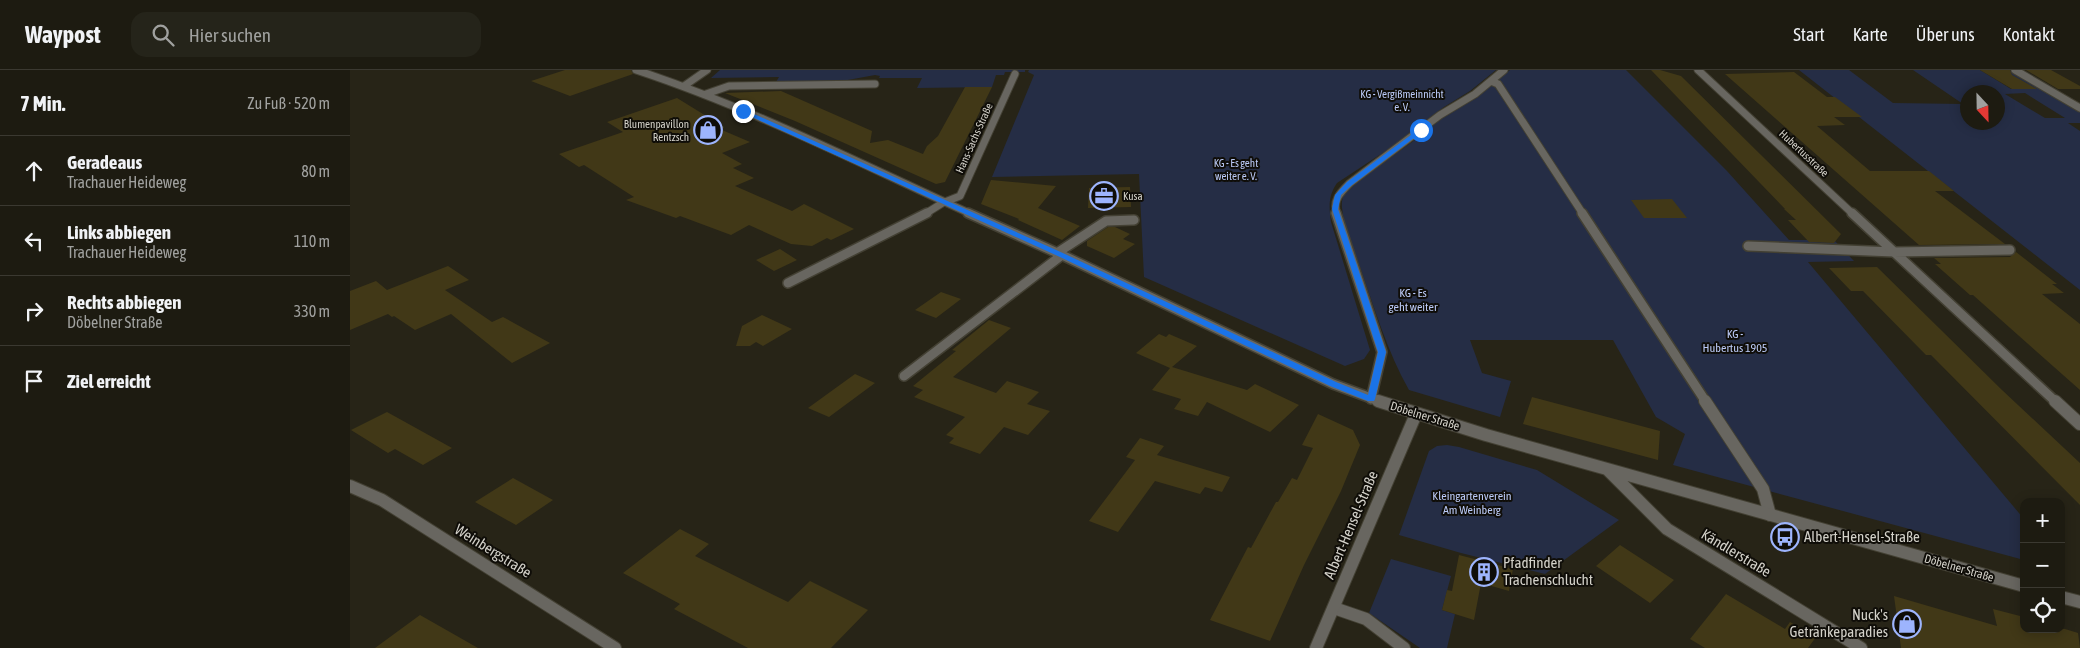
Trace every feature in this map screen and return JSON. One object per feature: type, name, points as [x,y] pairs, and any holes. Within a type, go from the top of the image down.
[{"type":"street","name":"Döbelner Straße","points":[[636,70],[706,94],[1059,254],[1324,380],[1371,399],[1416,414],[1607,469],[2020,585]]},
{"type":"street","points":[[684,86],[707,70]]},
{"type":"street","points":[[1371,399],[1382,352],[1335,209],[1338,195],[1350,183],[1440,115],[1491,81],[1504,70]]},
{"type":"street","name":"Hubertusstraße","points":[[1698,70],[2080,424]]},
{"type":"street","points":[[2015,70],[2080,108]]},
{"type":"street","name":"Hans-Sachs-Straße","points":[[788,283],[927,213],[944,202],[960,196],[1015,74]]},
{"type":"street","points":[[1491,81],[1498,84],[1764,489],[1770,515]]},
{"type":"street","points":[[706,94],[729,86],[875,84]]},
{"type":"street","points":[[904,376],[1059,254],[1106,221],[1134,220]]},
{"type":"street","points":[[1748,246],[1894,252],[2010,250]]},
{"type":"street","name":"Albert-Hensel-Straße","points":[[1316,648],[1416,414]]},
{"type":"street","name":"Kändlerstraße","points":[[1607,469],[1667,529],[1861,648]]},
{"type":"street","name":"Weinbergstraße","points":[[350,486],[382,500],[616,648]]},
{"type":"street","points":[[2065,598],[2080,602]]},
{"type":"street","points":[[1334,608],[1366,619],[1404,648]]},
{"type":"green space","points":[[720,70],[1025,70],[1025,72],[1005,72],[1004,75],[996,75],[992,87],[917,88],[922,78],[879,78],[880,76],[875,75],[837,82],[776,82],[779,77],[711,78]]},
{"type":"green space","name":"KG - Es geht weiter e. V.","points":[[1029,70],[1496,70],[1470,91],[1444,107],[1390,148],[1337,183],[1334,188],[1330,202],[1331,222],[1370,350],[1364,359],[1345,366],[1144,277],[1139,174],[992,177],[1034,75],[1028,72]]},
{"type":"green space","name":"KG - Hubertus 1905","points":[[1510,70],[1626,70],[1727,171],[1789,240],[1834,240],[1854,261],[1808,262],[2020,514],[2020,559],[1673,465],[1685,434],[1656,417],[1613,340],[1470,340],[1482,373],[1511,381],[1500,417],[1409,390],[1387,344],[1349,236],[1343,215],[1342,199],[1349,187],[1422,135],[1444,116]]},
{"type":"green space","points":[[1799,70],[1849,70],[1893,103],[1960,104],[1960,130],[2005,130],[2005,94],[2005,85],[2011,89],[2029,89],[2004,74],[2009,70],[2080,112],[2080,123],[2068,123],[2080,131],[2080,290]],"holes":[[[2025,93],[2065,118],[2045,118],[2005,94]]]},
{"type":"green space","points":[[1913,70],[1980,70],[2004,85],[1960,85],[1960,102]]},
{"type":"green space","name":"Kleingartenverein Am Weinberg","points":[[1447,445],[1537,470],[1619,520],[1545,574],[1399,535],[1429,451],[1437,446]]},
{"type":"green space","points":[[1391,559],[1451,576],[1442,610],[1455,614],[1447,648],[1420,648],[1369,613]]},
{"type":"building","points":[[565,70],[631,70],[633,74],[570,96],[531,81]]},
{"type":"building","points":[[1651,70],[1660,70],[1681,76],[1841,234],[1834,243],[1809,242],[1788,220],[1796,220]]},
{"type":"building","points":[[1980,70],[2010,70],[2012,75],[2037,89],[2012,89]]},
{"type":"building","points":[[2026,70],[2051,70],[2080,86],[2080,89],[2058,89]]},
{"type":"building","points":[[1794,72],[1827,97],[1835,97],[1862,117],[1834,117],[1845,125],[1817,126],[1870,171],[1929,171],[1954,191],[1935,191],[2005,244],[1919,245],[1725,74]]},
{"type":"building","points":[[965,87],[992,87],[945,182],[936,184],[795,121],[725,93],[781,91],[872,131],[870,143],[888,140],[923,154],[927,146],[938,136]]},
{"type":"building","points":[[677,98],[724,127],[722,130],[750,142],[722,153],[742,164],[733,168],[754,178],[735,186],[792,211],[804,204],[854,229],[831,240],[827,238],[812,246],[791,244],[749,225],[731,235],[680,216],[676,218],[626,200],[634,197],[584,165],[579,167],[559,154],[623,132],[607,122]]},
{"type":"building","points":[[991,180],[1056,186],[1038,208],[1080,226],[1062,240],[1019,219],[981,204]]},
{"type":"building","points":[[1130,187],[1131,207],[1088,208],[1089,188]]},
{"type":"building","points":[[1672,199],[1687,218],[1644,218],[1631,200]]},
{"type":"building","points":[[1108,227],[1115,227],[1130,234],[1123,239],[1135,244],[1114,258],[1087,246],[1087,241]]},
{"type":"building","points":[[780,249],[797,260],[774,271],[756,260]]},
{"type":"building","points":[[2016,252],[2057,284],[2052,284],[2064,293],[2042,294],[2080,324],[2080,390],[1973,295],[1970,295],[1935,264],[1941,264],[1934,258],[2010,257]]},
{"type":"building","points":[[448,266],[469,280],[445,290],[492,322],[503,317],[550,343],[512,363],[451,314],[415,330],[388,314],[350,330],[350,291],[376,281],[387,290]]},
{"type":"building","points":[[1877,267],[2002,390],[2080,463],[2080,505],[1931,355],[1926,355],[1863,291],[1851,291],[1829,268]]},
{"type":"building","points":[[941,292],[961,299],[936,318],[915,310]]},
{"type":"building","points":[[762,315],[792,329],[763,346],[756,342],[750,346],[736,346],[742,326]]},
{"type":"building","points":[[989,320],[1011,328],[953,377],[996,393],[1007,381],[1039,392],[1027,404],[1050,411],[1028,435],[1004,427],[980,454],[949,443],[954,438],[946,435],[965,417],[914,397],[923,390],[913,386],[956,351],[952,350]]},
{"type":"building","points":[[1159,334],[1166,337],[1169,334],[1197,346],[1172,367],[1247,390],[1255,384],[1299,405],[1270,432],[1207,402],[1198,416],[1174,409],[1181,399],[1152,390],[1170,368],[1136,353]]},
{"type":"building","points":[[855,374],[875,383],[829,417],[808,408]]},
{"type":"building","points":[[1532,397],[1660,431],[1658,460],[1523,424]]},
{"type":"building","points":[[387,412],[452,448],[423,465],[395,449],[388,453],[351,430]]},
{"type":"building","points":[[1318,414],[1353,430],[1360,445],[1341,491],[1304,565],[1270,641],[1210,620],[1248,547],[1251,548],[1276,502],[1278,502],[1292,478],[1297,480],[1313,448],[1302,445]]},
{"type":"building","points":[[1140,438],[1164,446],[1157,455],[1230,477],[1222,492],[1205,487],[1200,494],[1155,481],[1118,532],[1089,521],[1135,460],[1126,457]]},
{"type":"building","points":[[513,478],[553,500],[516,525],[475,502]]},
{"type":"building","points":[[680,529],[709,544],[695,556],[788,602],[810,581],[868,610],[831,648],[748,648],[674,609],[680,604],[623,573]]},
{"type":"building","points":[[1620,545],[1674,580],[1650,603],[1596,566]]},
{"type":"building","points":[[1459,555],[1513,569],[1509,591],[1481,583],[1474,620],[1442,610],[1447,590],[1452,591]]},
{"type":"building","points":[[1726,594],[1785,629],[1790,622],[1816,637],[1808,648],[1705,648],[1690,639]]},
{"type":"building","points":[[1894,596],[1997,626],[1993,609],[2020,616],[2020,633],[2065,633],[2065,629],[2078,633],[2080,648],[1901,648]]},
{"type":"building","points":[[420,615],[478,648],[375,648]]},
{"type":"place","name":"Blumenpavillon Rentzsch","points":[[708,130]]},
{"type":"place","name":"Kusa","points":[[1104,196]]},
{"type":"place","name":"Albert-Hensel-Straße","points":[[1785,537]]},
{"type":"place","name":"Pfadfinder Trachenschlucht","points":[[1484,572]]},
{"type":"place","name":"Nuck's Getränkeparadies","points":[[1907,624]]},
{"type":"route","points":[[743,111],[1062,255],[1333,384],[1371,399],[1382,352],[1335,209],[1338,195],[1350,183],[1421,130]]},
{"type":"park label","name":"KG - Vergißmeinnicht e. V.","points":[[1402,100]]},
{"type":"park label","name":"KG - Es geht weiter","points":[[1413,300]]}]
